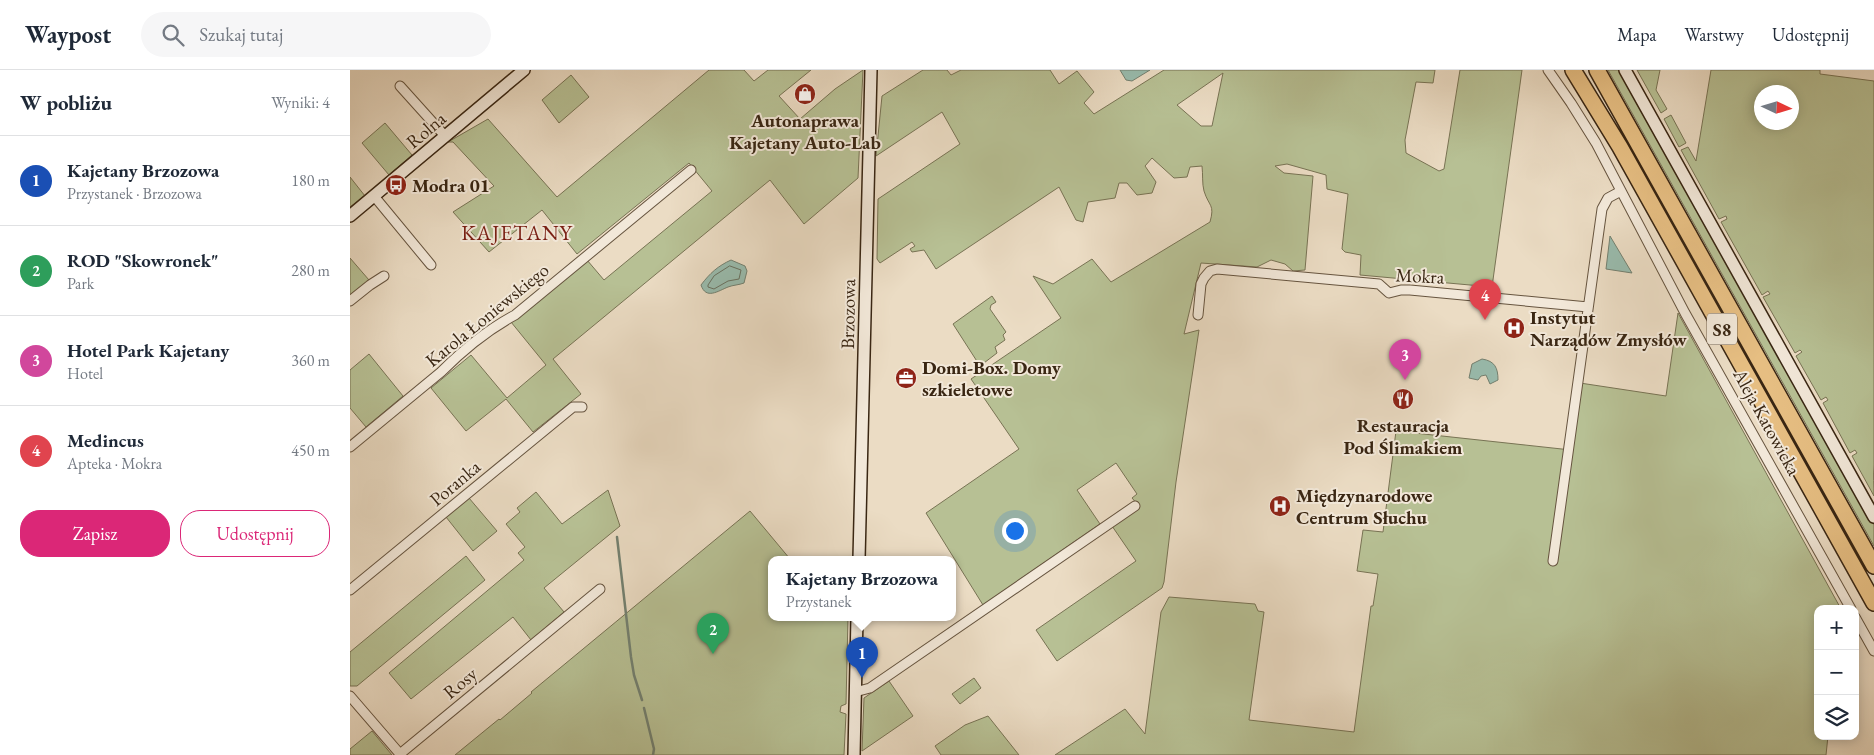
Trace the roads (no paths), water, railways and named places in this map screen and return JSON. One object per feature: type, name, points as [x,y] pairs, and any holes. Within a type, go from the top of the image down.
[{"type":"highway","name":"S8","points":[[1573,70],[1620,147],[1874,603]]},
{"type":"highway","name":"S8","points":[[1597,70],[1874,566]]},
{"type":"street","name":"Rolna","points":[[350,216],[524,70]]},
{"type":"street","name":"Brzozowa","points":[[859,556],[871,70]]},
{"type":"street","name":"Aleja Katowicka","points":[[1548,70],[1584,124],[1686,313],[1849,605]]},
{"type":"street","points":[[1625,70],[1874,517]]},
{"type":"street","points":[[400,86],[445,136]]},
{"type":"street","name":"Karola Łoniewskiego","points":[[350,447],[502,321],[515,314],[691,170]]},
{"type":"street","points":[[1553,561],[1602,207],[1608,198],[1621,191]]},
{"type":"street","points":[[374,196],[431,265]]},
{"type":"street","name":"Mokra","points":[[1198,315],[1202,281],[1210,271],[1217,269],[1379,284],[1389,293],[1410,290],[1588,307]]},
{"type":"street","points":[[350,302],[384,276]]},
{"type":"street","name":"Poranka","points":[[350,590],[573,407],[582,407]]},
{"type":"street","points":[[855,692],[868,690],[1135,506]]},
{"type":"street","name":"Rosy","points":[[350,696],[400,754],[600,589]]},
{"type":"street","points":[[854,755],[858,621]]},
{"type":"street","points":[[1859,624],[1874,651]]},
{"type":"water","points":[[1120,70],[1150,70],[1132,81],[1126,80]]},
{"type":"water","points":[[1610,236],[1632,273],[1606,269]]},
{"type":"water","points":[[731,260],[745,266],[747,271],[744,283],[713,293],[703,290],[701,285],[714,270]]},
{"type":"water","points":[[1482,359],[1493,363],[1498,380],[1490,384],[1486,375],[1481,376],[1478,380],[1469,378],[1472,364]]},
{"type":"waterway","points":[[617,537],[631,657],[634,675],[642,700]]},
{"type":"waterway","points":[[644,708],[654,749],[653,755]]},
{"type":"place","name":"Autonaprawa Kajetany Auto-Lab","points":[[805,94]]},
{"type":"place","name":"Modra 01","points":[[396,185]]},
{"type":"place","name":"Medincus","points":[[1485,320]]},
{"type":"place","name":"Instytut Narządów Zmysłów","points":[[1514,328]]},
{"type":"place","name":"Domi-Box. Domy szkieletowe","points":[[906,378]]},
{"type":"place","name":"Hotel Park Kajetany","points":[[1405,380]]},
{"type":"place","name":"Restauracja Pod Ślimakiem","points":[[1403,399]]},
{"type":"place","name":"Międzynarodowe Centrum Słuchu","points":[[1280,506]]},
{"type":"place","name":"ROD \"Skowronek\"","points":[[713,654]]},
{"type":"place","name":"Kajetany Brzozowa","points":[[862,678]]},
{"type":"district","name":"KAJETANY","points":[[517,232]]}]
